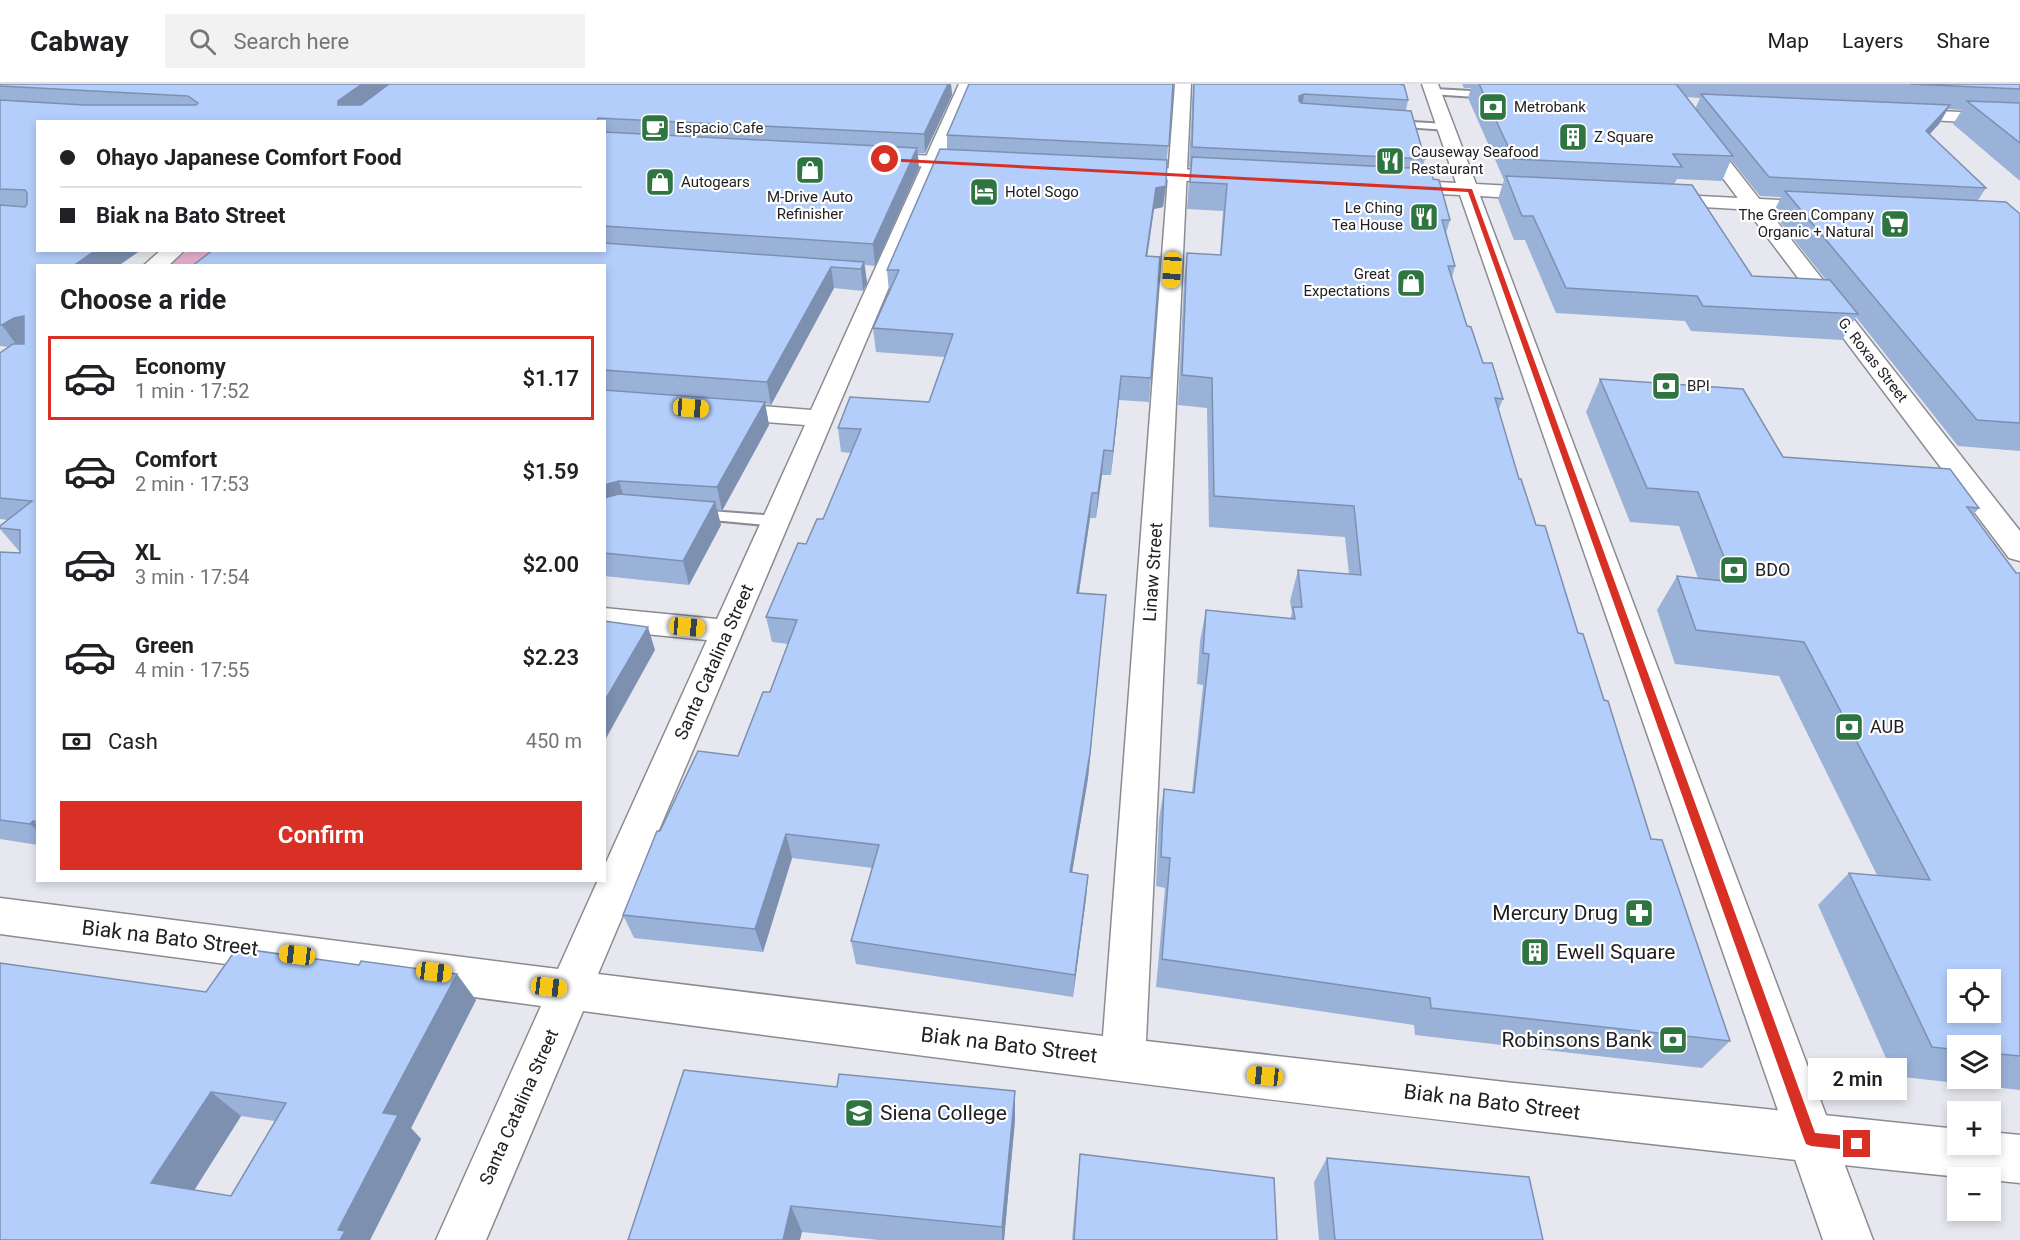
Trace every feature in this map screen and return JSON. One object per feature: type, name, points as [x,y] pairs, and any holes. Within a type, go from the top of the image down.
[{"type":"street","name":"Linaw Street","points":[[1123,1060],[1183,84]]},
{"type":"street","name":"G. Roxas Street","points":[[1660,84],[1686,105],[1753,205],[2020,551]]},
{"type":"street","points":[[944,87],[966,86]]},
{"type":"street","name":"Santa Catalina Street","points":[[461,1240],[820,418],[871,274],[931,182],[932,162],[966,86]]},
{"type":"street","points":[[1433,91],[1848,1240]]},
{"type":"street","points":[[1885,114],[2020,120]]},
{"type":"street","points":[[850,157],[1002,165]]},
{"type":"street","points":[[1107,171],[1259,179]]},
{"type":"street","points":[[1376,185],[1564,195]]},
{"type":"street","points":[[1635,199],[1837,209]]},
{"type":"street","points":[[156,264],[172,252]]},
{"type":"street","points":[[695,409],[820,418]]},
{"type":"street","points":[[606,619],[728,631]]},
{"type":"street","name":"Biak na Bato Street","points":[[0,916],[1123,1060],[1811,1139],[2020,1159]]},
{"type":"lane","points":[[1433,91],[1500,95]]},
{"type":"lane","points":[[1433,91],[1461,98]]},
{"type":"lane","points":[[1379,123],[1447,127]]},
{"type":"lane","points":[[680,514],[776,521]]},
{"type":"shaded area","points":[[187,252],[246,252],[228,264],[170,264]]},
{"type":"building","points":[[0,84],[362,84],[338,101],[338,105],[361,105],[389,84],[948,84],[924,134],[598,118],[598,120],[36,120],[36,252],[93,252],[76,264],[36,264],[36,822],[30,824],[0,820],[0,552],[20,553],[20,530],[0,528],[0,526],[32,501],[0,498],[0,353],[13,344],[24,344],[24,316],[0,325],[0,205],[25,207],[27,193],[25,190],[0,189],[0,100],[84,105],[196,105],[198,103],[188,96],[0,86]]},
{"type":"building","points":[[969,84],[1173,84],[1169,146],[947,135]]},
{"type":"building","points":[[1194,84],[1404,85],[1408,100],[1304,94],[1299,96],[1299,101],[1301,103],[1411,111],[1425,159],[1192,147]]},
{"type":"building","name":"Z Square","points":[[1479,84],[1676,84],[1733,156],[1673,154],[1682,167],[1514,159]]},
{"type":"building","points":[[1910,84],[2020,84],[2020,89]]},
{"type":"building","points":[[1701,94],[1950,105],[1926,131],[1986,188],[1769,177]]},
{"type":"building","points":[[1967,101],[2020,103],[2020,143]]},
{"type":"building","points":[[606,132],[917,148],[873,244],[606,226]]},
{"type":"building","points":[[940,149],[1167,160],[1166,186],[1156,188],[1146,256],[1160,257],[1151,378],[1121,376],[1113,451],[1104,450],[1098,493],[1092,493],[1077,593],[1106,595],[1090,753],[1070,872],[1088,875],[1075,975],[851,941],[879,845],[786,834],[755,929],[623,915],[657,831],[660,831],[698,751],[738,756],[763,692],[770,692],[797,620],[766,617],[798,543],[806,544],[817,519],[823,519],[861,429],[838,428],[850,397],[929,402],[953,334],[873,328],[899,270],[887,270]]},
{"type":"building","points":[[1192,157],[1431,169],[1433,179],[1439,180],[1450,220],[1442,220],[1455,266],[1448,266],[1467,326],[1471,327],[1483,363],[1492,363],[1503,399],[1495,398],[1519,479],[1521,479],[1536,525],[1545,526],[1578,633],[1583,634],[1604,700],[1608,701],[1651,839],[1662,840],[1730,1041],[1431,1008],[1430,998],[1162,959],[1170,858],[1161,857],[1164,789],[1194,793],[1209,654],[1203,653],[1206,610],[1295,619],[1293,607],[1302,607],[1298,570],[1361,575],[1354,506],[1214,496],[1212,378],[1182,375],[1187,253],[1221,255],[1227,184],[1190,182]]},
{"type":"building","points":[[1506,176],[1692,185],[1752,276],[1830,280],[1858,314],[1703,306],[1697,296],[1566,288],[1533,216],[1522,216]]},
{"type":"building","points":[[1785,191],[2006,202],[2020,214],[2020,423],[1977,420]]},
{"type":"building","points":[[606,243],[864,262],[861,269],[831,267],[767,382],[606,370],[606,264],[195,264],[210,252],[606,252]]},
{"type":"building","points":[[1600,379],[1743,389],[1783,457],[1950,469],[1979,508],[1967,507],[2016,573],[2020,573],[2020,1056],[2001,1054],[2001,1035],[1947,1035],[1947,1049],[1932,1047],[1849,873],[1930,880],[1804,642],[1696,630],[1677,576],[1734,582],[1698,492],[1647,488]]},
{"type":"building","points":[[606,390],[765,402],[717,487],[619,481],[606,484]]},
{"type":"building","points":[[619,494],[715,502],[683,561],[606,553],[606,497]]},
{"type":"building","points":[[606,621],[648,627],[606,699]]},
{"type":"building","points":[[237,948],[359,965],[361,961],[457,974],[383,1113],[398,1115],[338,1230],[345,1231],[340,1240],[0,1240],[0,963],[206,992]],"holes":[[[211,1092],[286,1103],[231,1196],[151,1183]]]},
{"type":"building","points":[[684,1070],[837,1087],[839,1074],[1015,1091],[1002,1227],[791,1206],[783,1240],[628,1240]]},
{"type":"building","points":[[1080,1154],[1274,1178],[1277,1240],[1074,1240]]},
{"type":"building","points":[[1327,1158],[1529,1177],[1543,1240],[1335,1240]]},
{"type":"place","name":"Metrobank","points":[[1493,107]]},
{"type":"place","name":"Espacio Cafe","points":[[655,128]]},
{"type":"place","name":"Z Square","points":[[1573,137]]},
{"type":"place","name":"Causeway Seafood Restaurant","points":[[1390,161]]},
{"type":"place","name":"M-Drive Auto Refinisher","points":[[810,170]]},
{"type":"place","name":"Autogears","points":[[660,182]]},
{"type":"place","name":"Hotel Sogo","points":[[984,192]]},
{"type":"place","name":"Le Ching Tea House","points":[[1424,217]]},
{"type":"place","name":"The Green Company Organic + Natural","points":[[1895,224]]},
{"type":"place","name":"Great Expectations","points":[[1411,283]]},
{"type":"place","name":"BPI","points":[[1666,386]]},
{"type":"place","name":"BDO","points":[[1734,570]]},
{"type":"place","name":"AUB","points":[[1849,727]]},
{"type":"place","name":"Mercury Drug","points":[[1639,913]]},
{"type":"place","name":"Ewell Square","points":[[1535,952]]},
{"type":"place","name":"Robinsons Bank","points":[[1673,1040]]},
{"type":"place","name":"Siena College","points":[[859,1113]]},
{"type":"route","points":[[885,159],[1470,190],[1811,1139],[1857,1144]]}]
